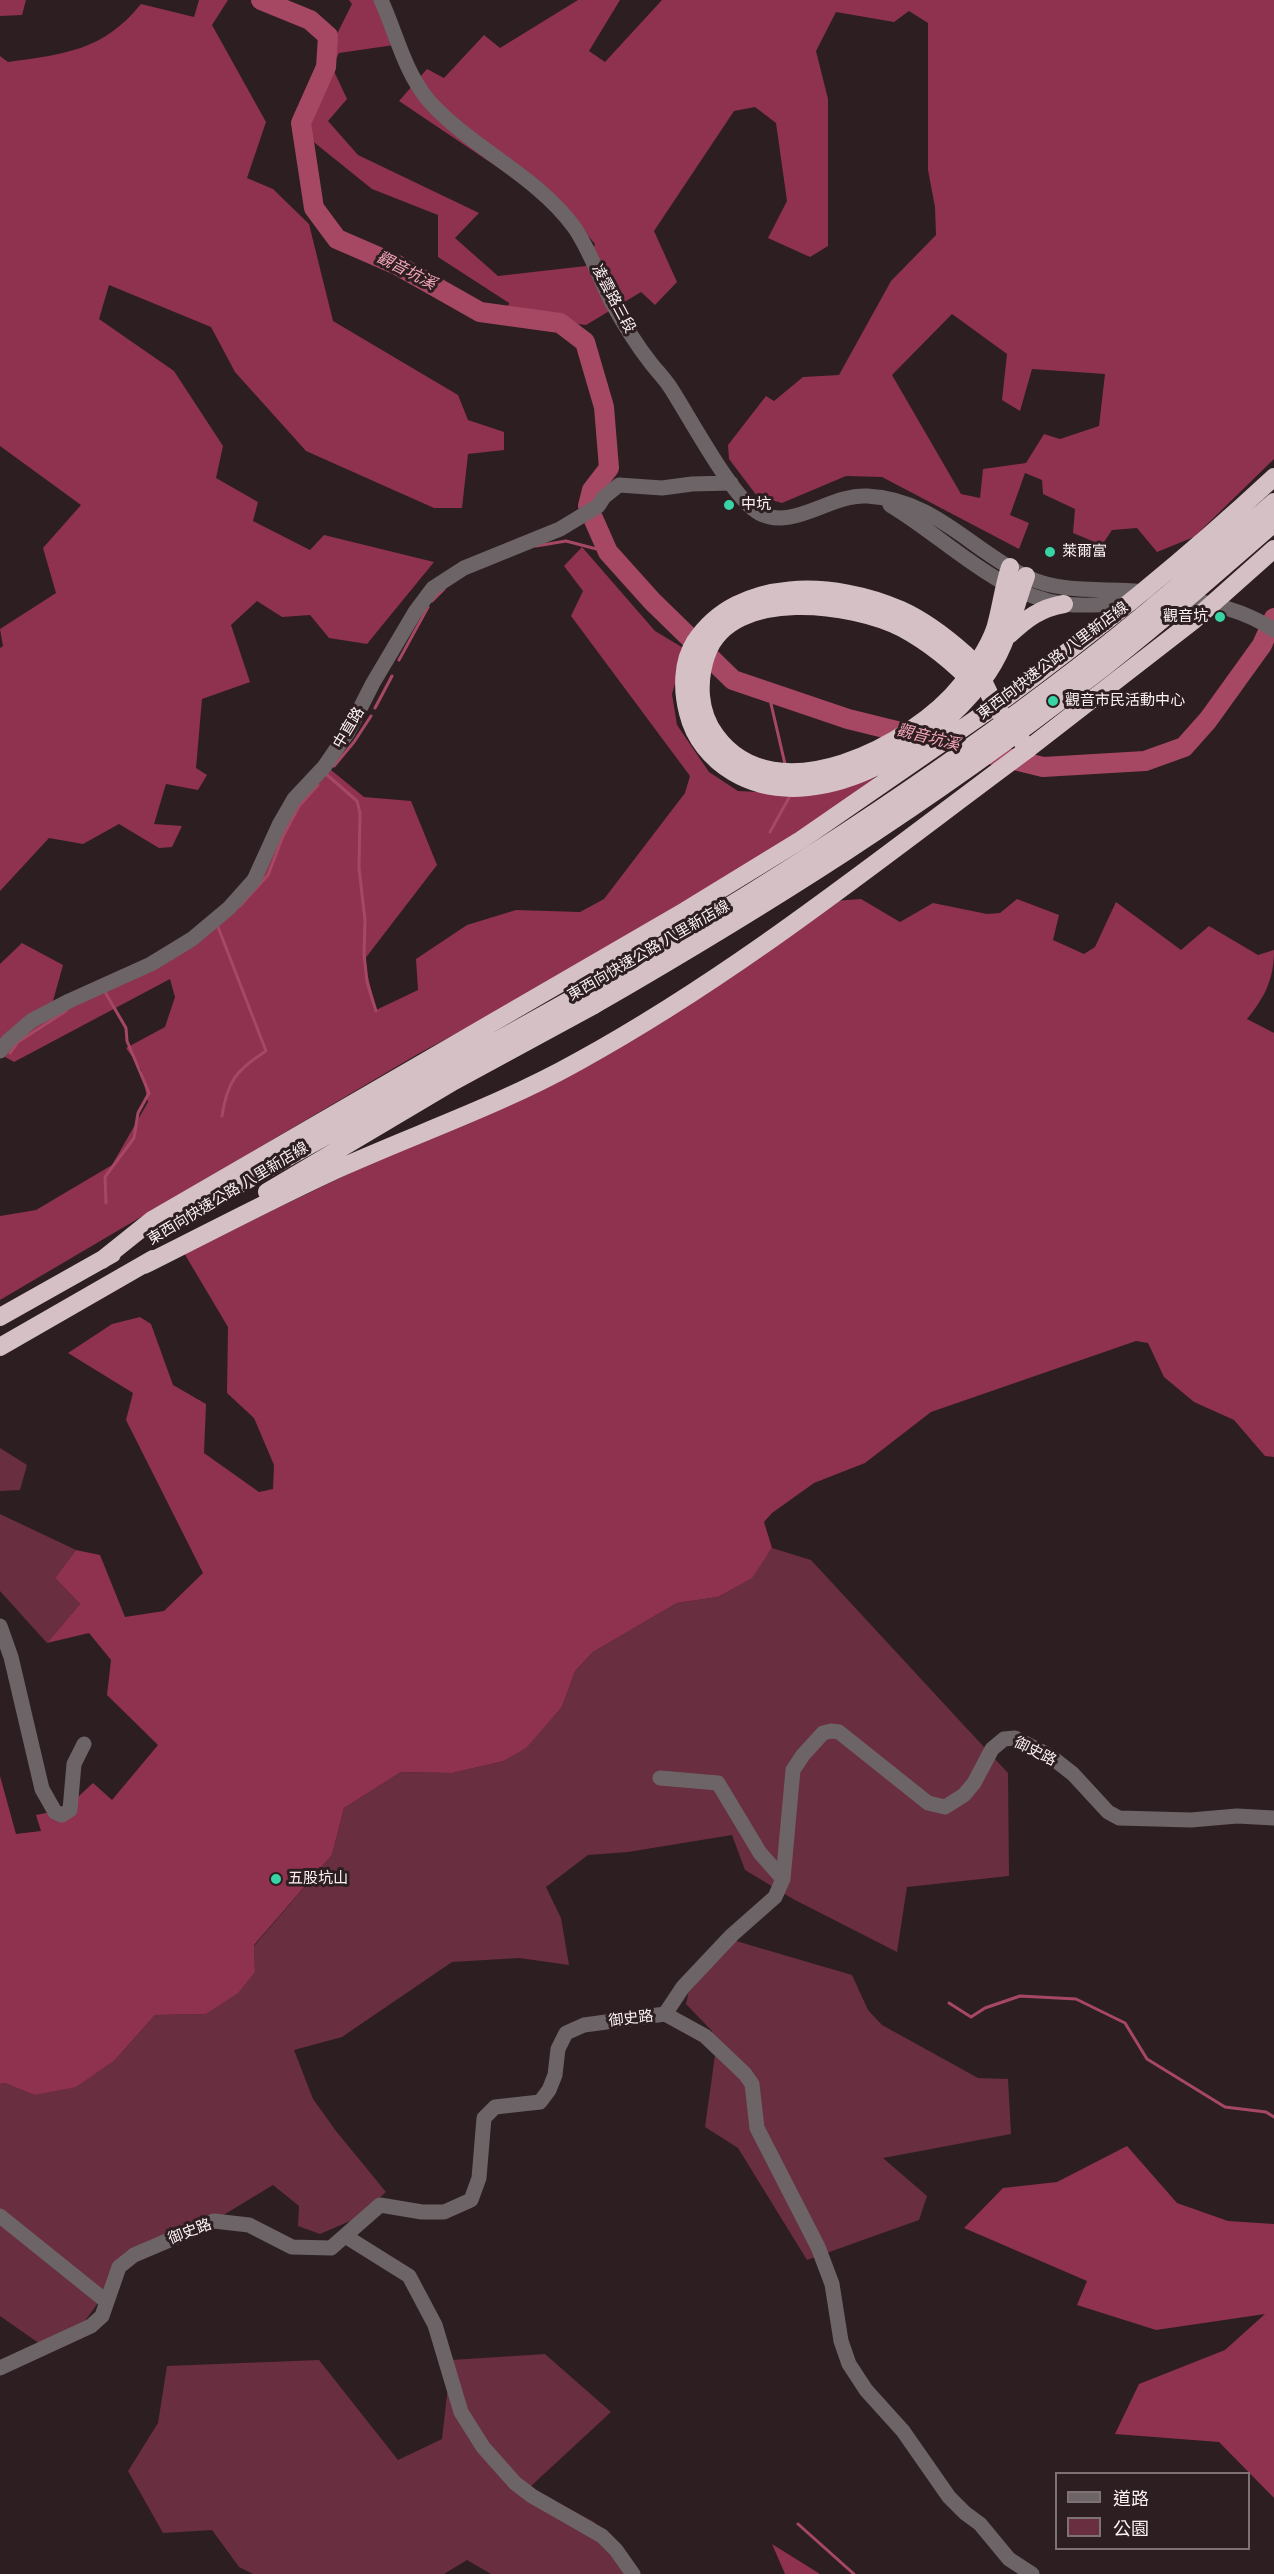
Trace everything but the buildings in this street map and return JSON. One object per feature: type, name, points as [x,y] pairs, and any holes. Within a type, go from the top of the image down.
[{"type":"highway","points":[[102,1260],[152,1220],[685,912],[801,840],[995,706],[1063,656],[1154,582],[1274,477]]},
{"type":"highway","name":"東西向快速公路 八里新店線","points":[[0,1347],[144,1265],[454,1081],[590,998],[814,855],[950,761],[1076,669],[1168,594],[1274,502]]},
{"type":"highway","name":"東西向快速公路 八里新店線","points":[[0,1317],[590,998],[701,944],[823,868],[1086,682],[1274,524]]},
{"type":"highway","points":[[144,1265],[330,1173],[483,1110],[577,1062],[666,1011],[753,952],[1028,749],[1193,621],[1274,549]]},
{"type":"highway","points":[[946,711],[990,639],[1015,580]]},
{"type":"highway","points":[[1008,636],[1015,580]]},
{"type":"highway","points":[[1028,749],[995,706],[968,656],[926,625],[903,611],[880,602],[830,591],[773,593],[750,599],[729,608],[713,619],[691,648],[686,665],[686,704],[690,721],[698,740],[710,755],[743,778],[773,788],[795,789],[818,786],[870,770],[920,741],[946,711],[983,680],[1008,636],[1028,617],[1048,607],[1064,604]]},
{"type":"street","name":"凌雲路三段","points":[[381,0],[394,28],[411,77],[429,100],[458,128],[528,179],[560,210],[575,229],[612,303],[649,361],[669,384],[731,483],[756,512],[770,518],[782,519],[851,498],[866,496],[902,503],[935,516],[1015,580],[1064,604],[1089,606],[1192,600]]},
{"type":"street","name":"中直路","points":[[3,1043],[50,1011],[152,964],[192,939],[230,908],[254,879],[294,799],[324,767],[348,732],[373,683],[415,612],[433,588],[464,568],[560,529],[598,506],[604,497],[619,485],[662,488],[692,483],[731,483]]},
{"type":"street","name":"凌雲路三段","points":[[1015,580],[1068,589],[1136,591],[1213,603],[1260,621],[1274,630]]},
{"type":"street","points":[[0,1626],[11,1657],[42,1789],[55,1812],[62,1815],[70,1810],[74,1764],[84,1744]]},
{"type":"street","name":"御史路","points":[[0,2368],[91,2326],[102,2316],[119,2267],[134,2255],[214,2221],[249,2225],[292,2247],[332,2248],[380,2205],[422,2212],[444,2212],[471,2200],[479,2178],[484,2118],[495,2107],[540,2102],[552,2082],[558,2049],[566,2033],[584,2025],[665,2014],[683,1987],[732,1935],[775,1897],[783,1879],[793,1770],[823,1733],[839,1732],[928,1803],[945,1807],[964,1795],[974,1783],[992,1749],[1004,1739],[1015,1738],[1050,1756],[1074,1774],[1108,1812],[1119,1818],[1191,1820],[1237,1815],[1274,1818]]},
{"type":"street","points":[[660,1778],[718,1783],[760,1853],[783,1879]]},
{"type":"street","points":[[665,2014],[705,2036],[746,2074],[752,2084],[757,2128],[818,2247],[832,2284],[841,2341],[849,2364],[866,2390],[903,2431],[950,2497],[965,2513],[980,2524],[1009,2559],[1032,2574]]},
{"type":"street","points":[[0,2216],[107,2302]]},
{"type":"street","points":[[345,2236],[409,2276],[435,2325],[461,2412],[483,2447],[515,2483],[532,2496],[602,2536],[616,2550],[633,2574]]},
{"type":"green space","points":[[0,1448],[27,1465],[20,1490],[0,1491]]},
{"type":"green space","points":[[0,1514],[76,1550],[55,1578],[80,1604],[47,1643],[0,1591]]},
{"type":"green space","points":[[772,1548],[811,1560],[1008,1773],[1009,1876],[907,1887],[897,1952],[793,1899],[745,1870],[732,1835],[628,1852],[588,1855],[546,1887],[561,1918],[569,1965],[519,1958],[452,1962],[342,2037],[294,2050],[313,2099],[386,2192],[357,2218],[320,2234],[298,2226],[299,2206],[273,2185],[207,2225],[121,2258],[108,2289],[85,2321],[40,2344],[0,2316],[0,2084],[5,2083],[34,2095],[115,2060],[155,2015],[206,2014],[255,1972],[254,1946],[332,1855],[344,1808],[401,1772],[452,1773],[504,1761],[525,1748],[562,1707],[575,1671],[593,1652],[677,1603],[718,1597],[751,1578]]},
{"type":"green space","points":[[736,1941],[852,1975],[868,2010],[882,2025],[978,2078],[1008,2079],[1011,2134],[883,2158],[927,2196],[919,2220],[807,2260],[738,2148],[705,2127],[715,2055],[712,2031],[686,2004],[689,1990]]},
{"type":"green space","points":[[545,2354],[611,2412],[530,2487],[594,2522],[639,2574],[491,2574],[467,2560],[444,2574],[253,2574],[239,2567],[212,2530],[163,2533],[128,2471],[158,2423],[167,2366],[319,2360],[398,2460],[442,2439],[451,2360]]},
{"type":"shaded area","points":[[0,0],[26,0],[22,15],[0,16]]},
{"type":"shaded area","points":[[199,0],[228,0],[212,25],[266,122],[247,178],[273,189],[309,224],[333,321],[458,395],[468,420],[504,432],[504,450],[468,454],[462,508],[434,508],[306,451],[235,372],[211,327],[109,285],[99,319],[174,371],[223,446],[216,478],[258,502],[253,521],[310,550],[324,535],[434,562],[367,644],[329,638],[310,615],[282,617],[257,601],[231,625],[250,682],[202,699],[196,768],[207,775],[198,790],[166,784],[154,824],[182,826],[172,847],[159,848],[119,824],[83,844],[49,838],[0,891],[0,648],[3,646],[0,629],[56,593],[43,548],[81,505],[0,446],[0,56],[8,62],[65,53],[81,48],[112,32],[141,4],[194,17]]},
{"type":"shaded area","points":[[349,0],[374,0],[394,45],[339,53],[332,67],[347,99],[328,121],[358,155],[479,213],[455,238],[498,276],[586,266],[595,244],[573,218],[399,101],[427,69],[444,78],[484,35],[500,48],[578,0],[620,0],[589,51],[605,62],[662,0],[1274,0],[1274,459],[1194,537],[1157,552],[1137,528],[1112,530],[1102,545],[1073,533],[1075,509],[1043,494],[1042,480],[1025,473],[1010,515],[1029,523],[1019,549],[882,477],[846,476],[782,503],[757,496],[729,459],[728,445],[766,396],[774,401],[803,377],[839,375],[891,281],[936,235],[935,207],[928,170],[928,23],[909,11],[894,22],[836,12],[816,51],[828,99],[828,246],[810,257],[768,238],[787,201],[776,123],[755,107],[734,111],[654,231],[677,282],[655,305],[641,292],[586,325],[506,315],[509,303],[438,257],[438,215],[372,189],[310,139],[303,102],[352,4]],"holes":[[[952,314],[1007,354],[1002,400],[1020,411],[1032,369],[1105,374],[1099,426],[1060,439],[1044,434],[1026,463],[983,469],[980,498],[961,494],[892,375]]]},
{"type":"shaded area","points":[[582,547],[655,631],[685,649],[672,694],[677,725],[709,772],[738,791],[800,794],[875,778],[881,786],[603,954],[418,1054],[0,1300],[0,1216],[36,1210],[112,1165],[148,1102],[141,1069],[126,1048],[165,1027],[175,997],[170,979],[14,1062],[0,1054],[0,964],[22,943],[63,965],[53,1001],[138,967],[217,914],[255,871],[325,765],[364,797],[411,801],[437,865],[364,960],[376,1010],[418,990],[416,959],[467,925],[516,910],[580,912],[604,899],[685,793],[690,776],[571,616],[583,591],[564,566]]},
{"type":"shaded area","points":[[861,899],[900,922],[933,903],[987,914],[1000,913],[1017,899],[1059,915],[1053,940],[1084,954],[1095,947],[1116,902],[1181,950],[1209,926],[1258,955],[1274,950],[1274,960],[1267,987],[1247,1019],[1274,1033],[1274,1457],[1265,1456],[1234,1420],[1194,1402],[1164,1377],[1148,1343],[1136,1341],[931,1412],[865,1463],[814,1483],[772,1513],[764,1522],[772,1548],[752,1578],[718,1597],[677,1603],[593,1652],[575,1671],[562,1707],[526,1748],[504,1761],[452,1773],[401,1772],[344,1808],[332,1855],[254,1945],[255,1972],[238,1993],[206,2014],[155,2015],[115,2060],[76,2087],[34,2095],[5,2083],[0,2084],[0,1776],[16,1834],[41,1831],[36,1815],[65,1809],[93,1783],[112,1800],[158,1745],[107,1695],[111,1660],[89,1633],[47,1643],[80,1604],[55,1578],[76,1550],[100,1555],[125,1617],[164,1611],[203,1573],[126,1420],[133,1393],[68,1353],[112,1324],[140,1317],[151,1324],[173,1385],[206,1404],[204,1453],[259,1492],[273,1489],[274,1465],[254,1418],[227,1393],[228,1327],[184,1253],[656,1026],[833,901]]},
{"type":"shaded area","points":[[1127,2146],[1177,2203],[1228,2221],[1274,2224],[1274,2498],[1219,2442],[1115,2434],[1139,2384],[1225,2350],[1265,2314],[1156,2330],[1077,2305],[1087,2281],[964,2228],[1003,2188],[1057,2182]]},
{"type":"shaded area","points":[[772,2544],[820,2574],[785,2574]]},
{"type":"waterway","name":"觀音坑溪","points":[[261,0],[310,20],[328,36],[326,67],[301,123],[314,208],[337,239],[397,265],[480,312],[560,323],[585,342],[604,407],[609,468],[592,490],[588,506]]},
{"type":"waterway","name":"觀音坑溪","points":[[593,518],[608,552],[652,601],[733,680],[848,719],[917,736]]},
{"type":"waterway","points":[[536,546],[566,541],[608,552]]},
{"type":"waterway","points":[[432,601],[444,589]]},
{"type":"waterway","points":[[399,660],[428,607]]},
{"type":"waterway","name":"觀音坑溪","points":[[974,750],[1043,767],[1145,761],[1184,747],[1208,720],[1262,645],[1274,618]]},
{"type":"waterway","points":[[375,708],[392,676]]},
{"type":"waterway","points":[[768,691],[785,764]]},
{"type":"waterway","points":[[334,766],[354,742],[371,716]]},
{"type":"waterway","points":[[326,774],[357,801],[360,813],[359,868],[365,920],[364,954],[367,982],[376,1011]]},
{"type":"waterway","points":[[240,906],[268,875],[283,836],[299,806],[318,785]]},
{"type":"waterway","points":[[770,832],[791,794]]},
{"type":"waterway","points":[[218,927],[266,1051],[247,1064],[235,1078],[227,1094],[222,1116]]},
{"type":"waterway","points":[[105,992],[126,1028],[127,1041],[149,1093],[138,1113],[134,1138],[105,1177],[106,1203]]},
{"type":"waterway","points":[[10,1053],[18,1042],[66,1011]]},
{"type":"waterway","points":[[949,2003],[971,2017],[985,2008],[1020,1996],[1076,1999],[1125,2023],[1147,2059],[1225,2107],[1266,2112],[1274,2117]]},
{"type":"waterway","points":[[798,2524],[854,2574]]},
{"type":"place","name":"中坑","points":[[729,505]]},
{"type":"place","name":"萊爾富","points":[[1050,552]]},
{"type":"place","name":"觀音坑","points":[[1220,617]]},
{"type":"place","name":"觀音市民活動中心","points":[[1053,701]]},
{"type":"place","name":"五股坑山","points":[[276,1879]]}]
